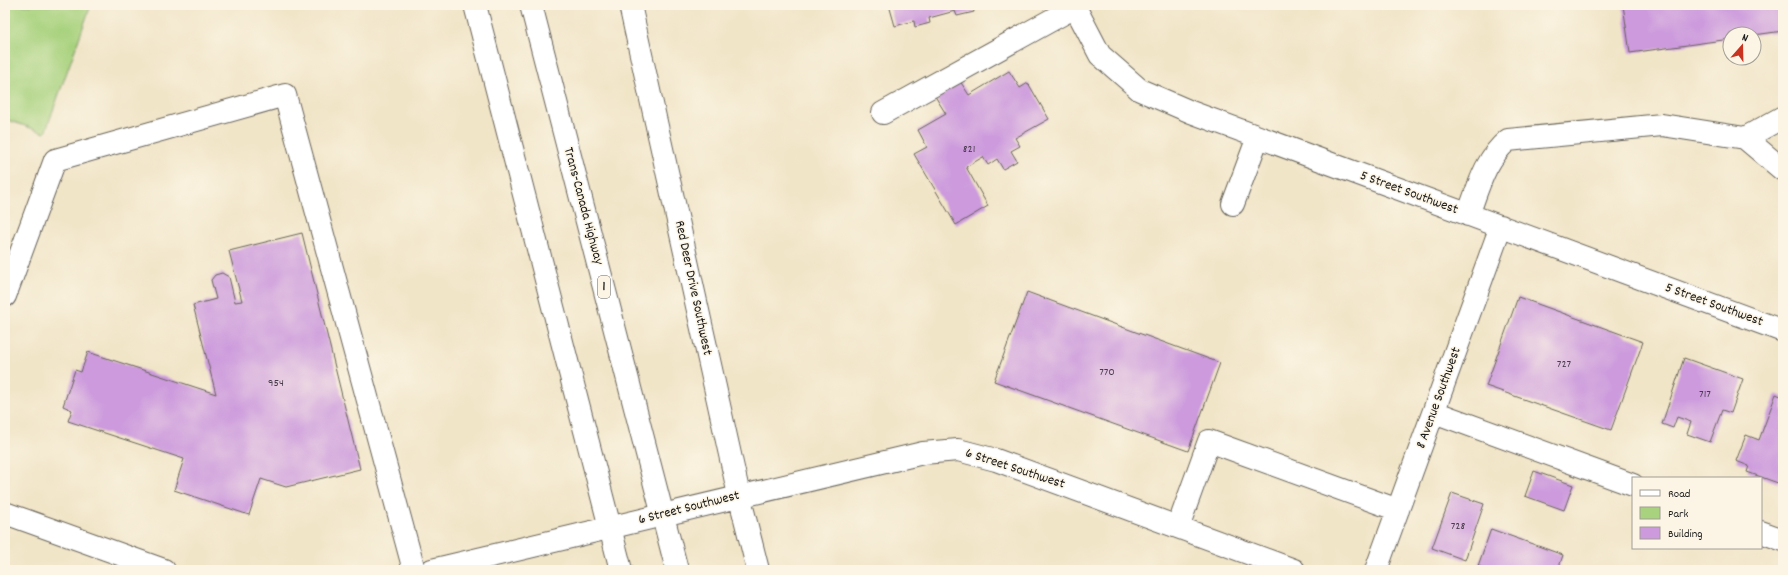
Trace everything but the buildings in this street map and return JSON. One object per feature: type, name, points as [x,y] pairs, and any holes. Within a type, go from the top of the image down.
[{"type":"main road","points":[[475,5],[621,570]]},
{"type":"main road","name":"Trans-Canada Highway","points":[[531,5],[677,570]]},
{"type":"main road","name":"Red Deer Drive Southwest","points":[[630,5],[739,495],[758,570]]},
{"type":"main road","points":[[883,113],[1074,6]]},
{"type":"main road","name":"5 Street Southwest","points":[[1074,6],[1100,55],[1140,90],[1191,112],[1783,330]]},
{"type":"main road","points":[[5,296],[55,160],[285,95],[414,570]]},
{"type":"main road","points":[[1745,138],[1783,117]]},
{"type":"main road","points":[[1468,215],[1484,170],[1499,148],[1508,140],[1662,125],[1745,138],[1783,170]]},
{"type":"main road","points":[[1234,204],[1258,137]]},
{"type":"main road","name":"8 Avenue Southwest","points":[[1376,570],[1501,226]]},
{"type":"main road","points":[[1434,412],[1632,485]]},
{"type":"main road","points":[[1178,527],[1209,441],[1398,510]]},
{"type":"main road","name":"6 Street Southwest","points":[[432,570],[493,563],[610,527],[739,495],[923,453],[958,450],[996,460],[1294,570]]},
{"type":"main road","points":[[5,513],[164,570]]},
{"type":"main road","points":[[1762,532],[1783,540]]},
{"type":"green space","points":[[5,5],[91,5],[45,133],[5,119]]}]
